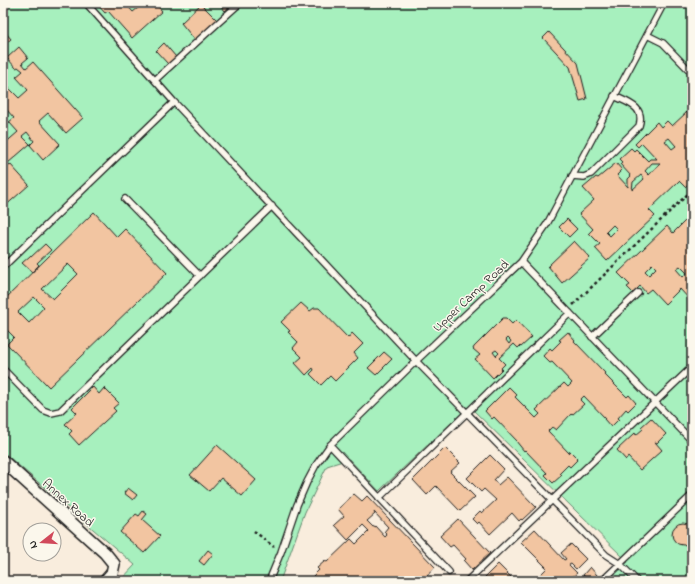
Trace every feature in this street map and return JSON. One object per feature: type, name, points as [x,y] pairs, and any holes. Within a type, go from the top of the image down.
[{"type":"street","name":"Annex Road","points":[[3,461],[105,553],[114,564],[112,573],[105,581]]},
{"type":"lane","points":[[86,3],[174,102],[416,361],[606,555],[620,564],[637,581]]},
{"type":"lane","points":[[155,80],[240,3]]},
{"type":"lane","name":"Upper Camp Road","points":[[269,581],[307,482],[330,444],[521,262],[547,224],[664,3]]},
{"type":"lane","points":[[647,34],[663,43],[692,73]]},
{"type":"lane","points":[[572,176],[584,177],[591,174],[639,126],[641,117],[636,107],[614,96]]},
{"type":"lane","points":[[3,267],[174,102]]},
{"type":"lane","points":[[125,199],[200,276]]},
{"type":"lane","points":[[3,369],[43,410],[51,413],[60,411],[272,206]]},
{"type":"lane","points":[[521,262],[692,441]]},
{"type":"lane","points":[[592,337],[638,293]]},
{"type":"lane","points":[[379,498],[570,313]]},
{"type":"lane","points":[[467,581],[692,367]]},
{"type":"lane","points":[[330,444],[449,572]]},
{"type":"lane","points":[[602,581],[692,495]]},
{"type":"path","points":[[570,313],[572,306],[692,190]]},
{"type":"path","points":[[254,531],[281,552]]},
{"type":"green space","points":[[4,3],[692,3],[692,581],[609,581],[628,562],[469,406],[379,491],[349,459],[327,466],[305,512],[280,581],[120,581],[135,565],[3,452]]},
{"type":"building","points":[[96,3],[125,3],[133,12],[144,3],[155,3],[162,11],[132,38],[108,11],[105,13]]},
{"type":"building","points":[[225,3],[234,3],[225,11],[221,6]]},
{"type":"building","points":[[201,4],[217,20],[195,40],[181,23]]},
{"type":"building","points":[[5,32],[11,39],[4,45],[3,34]]},
{"type":"building","points":[[549,32],[578,63],[587,99],[580,101],[570,67],[543,38]]},
{"type":"building","points":[[164,43],[176,57],[168,64],[156,51]]},
{"type":"building","points":[[19,47],[28,58],[22,63],[26,68],[33,62],[83,118],[66,133],[48,113],[39,121],[60,144],[43,160],[30,145],[34,141],[27,132],[22,136],[30,144],[8,163],[3,157],[3,145],[18,132],[9,122],[14,118],[6,109],[3,112],[3,91],[8,87],[19,98],[28,90],[16,77],[23,71],[18,67],[16,68],[7,58]]},
{"type":"building","points":[[687,112],[692,117],[692,181],[685,187],[679,181],[649,210],[655,216],[607,261],[595,248],[600,244],[589,233],[593,229],[579,214],[594,200],[583,188],[616,163],[622,170],[617,175],[628,187],[628,179],[631,176],[620,164],[622,162],[619,159],[631,148],[634,151],[636,149],[648,161],[650,159],[657,159],[642,143],[638,147],[635,144],[657,122],[661,127],[667,121],[672,126]],"holes":[[[669,138],[676,146],[672,149],[665,141]],[[652,163],[660,163],[649,175],[645,171]],[[641,175],[644,179],[632,190],[633,182]],[[613,225],[617,229],[610,236],[606,232]]]},
{"type":"building","points":[[10,164],[29,185],[3,208],[3,168],[4,169]]},
{"type":"building","points":[[94,212],[117,237],[125,229],[167,273],[49,387],[7,344],[14,337],[3,326],[3,301]],"holes":[[[68,264],[78,274],[53,299],[42,289]],[[34,297],[44,307],[29,323],[18,312]]]},
{"type":"building","points":[[692,214],[692,298],[690,300],[680,289],[665,304],[651,289],[646,293],[640,286],[633,293],[627,287],[630,285],[618,273],[667,226],[673,233]],"holes":[[[652,264],[656,268],[649,275],[645,271]],[[680,266],[687,273],[683,277],[676,269]]]},
{"type":"building","points":[[567,219],[577,229],[569,237],[559,227]]},
{"type":"building","points":[[574,241],[590,258],[562,283],[548,266]]},
{"type":"building","points":[[45,244],[51,250],[37,263],[39,265],[32,272],[22,263]]},
{"type":"building","points":[[301,303],[310,311],[314,308],[319,308],[348,338],[352,333],[363,344],[354,353],[358,358],[335,381],[330,376],[321,385],[310,374],[314,370],[313,368],[306,375],[295,363],[302,357],[293,348],[298,342],[281,322]]},
{"type":"building","points":[[503,318],[506,318],[512,324],[516,320],[532,337],[521,347],[520,346],[518,348],[514,344],[499,358],[505,364],[493,378],[475,359],[480,355],[473,349]],"holes":[[[508,338],[511,341],[509,344],[506,340]],[[496,350],[499,353],[496,356],[493,352]]]},
{"type":"building","points":[[568,332],[575,340],[574,341],[605,373],[604,374],[627,397],[629,395],[636,403],[628,411],[626,409],[611,427],[604,419],[605,418],[584,396],[580,400],[584,404],[572,415],[571,414],[556,430],[552,427],[548,431],[569,453],[570,451],[578,459],[570,467],[568,465],[560,473],[562,475],[553,483],[545,475],[547,473],[525,450],[524,451],[517,441],[494,417],[492,419],[485,411],[509,387],[517,395],[515,397],[536,418],[540,414],[536,410],[564,383],[568,387],[572,383],[552,362],[550,363],[543,356],[550,348],[552,350],[561,341],[559,340]]},
{"type":"building","points":[[384,352],[392,359],[376,375],[368,368]]},
{"type":"building","points":[[93,387],[99,394],[104,388],[119,403],[113,408],[116,411],[79,445],[69,434],[72,431],[65,424],[77,413],[72,408]]},
{"type":"building","points":[[651,418],[666,434],[657,443],[655,442],[662,450],[640,470],[628,457],[626,460],[617,450],[635,433],[636,435],[643,429],[641,427]]},
{"type":"building","points":[[217,445],[256,480],[242,496],[221,478],[209,491],[190,475]]},
{"type":"building","points":[[445,448],[460,463],[450,472],[475,497],[460,511],[436,486],[427,495],[413,480]]},
{"type":"building","points":[[490,455],[504,469],[494,480],[498,485],[507,477],[536,507],[519,521],[512,513],[490,534],[479,522],[477,524],[472,519],[480,511],[482,513],[496,500],[484,489],[481,492],[467,478]]},
{"type":"building","points":[[128,488],[137,495],[133,500],[124,493]]},
{"type":"building","points":[[354,494],[362,501],[367,496],[435,567],[425,578],[427,581],[317,581],[313,576],[319,570],[317,568],[325,561],[327,562],[351,539],[356,544],[369,531],[363,525],[348,540],[334,525],[344,516],[338,509]],"holes":[[[374,512],[388,527],[384,532],[387,535],[385,537],[375,526],[373,527],[367,521],[375,514]]]},
{"type":"building","points":[[143,511],[147,514],[142,520],[160,536],[144,553],[120,532],[136,514],[139,516]]},
{"type":"building","points":[[458,519],[490,553],[472,570],[464,561],[466,559],[453,545],[450,547],[440,536]]},
{"type":"building","points":[[683,523],[691,526],[694,534],[691,542],[683,545],[675,542],[672,534],[675,526]]},
{"type":"building","points":[[535,529],[564,560],[566,559],[561,553],[571,544],[586,559],[576,569],[571,564],[569,565],[577,573],[568,581],[534,581],[547,568],[521,542]]},
{"type":"building","points":[[208,550],[213,554],[204,565],[199,561]]},
{"type":"building","points":[[498,564],[515,581],[489,581],[485,577]]},
{"type":"building","points":[[590,567],[597,575],[589,581],[583,575]]}]
